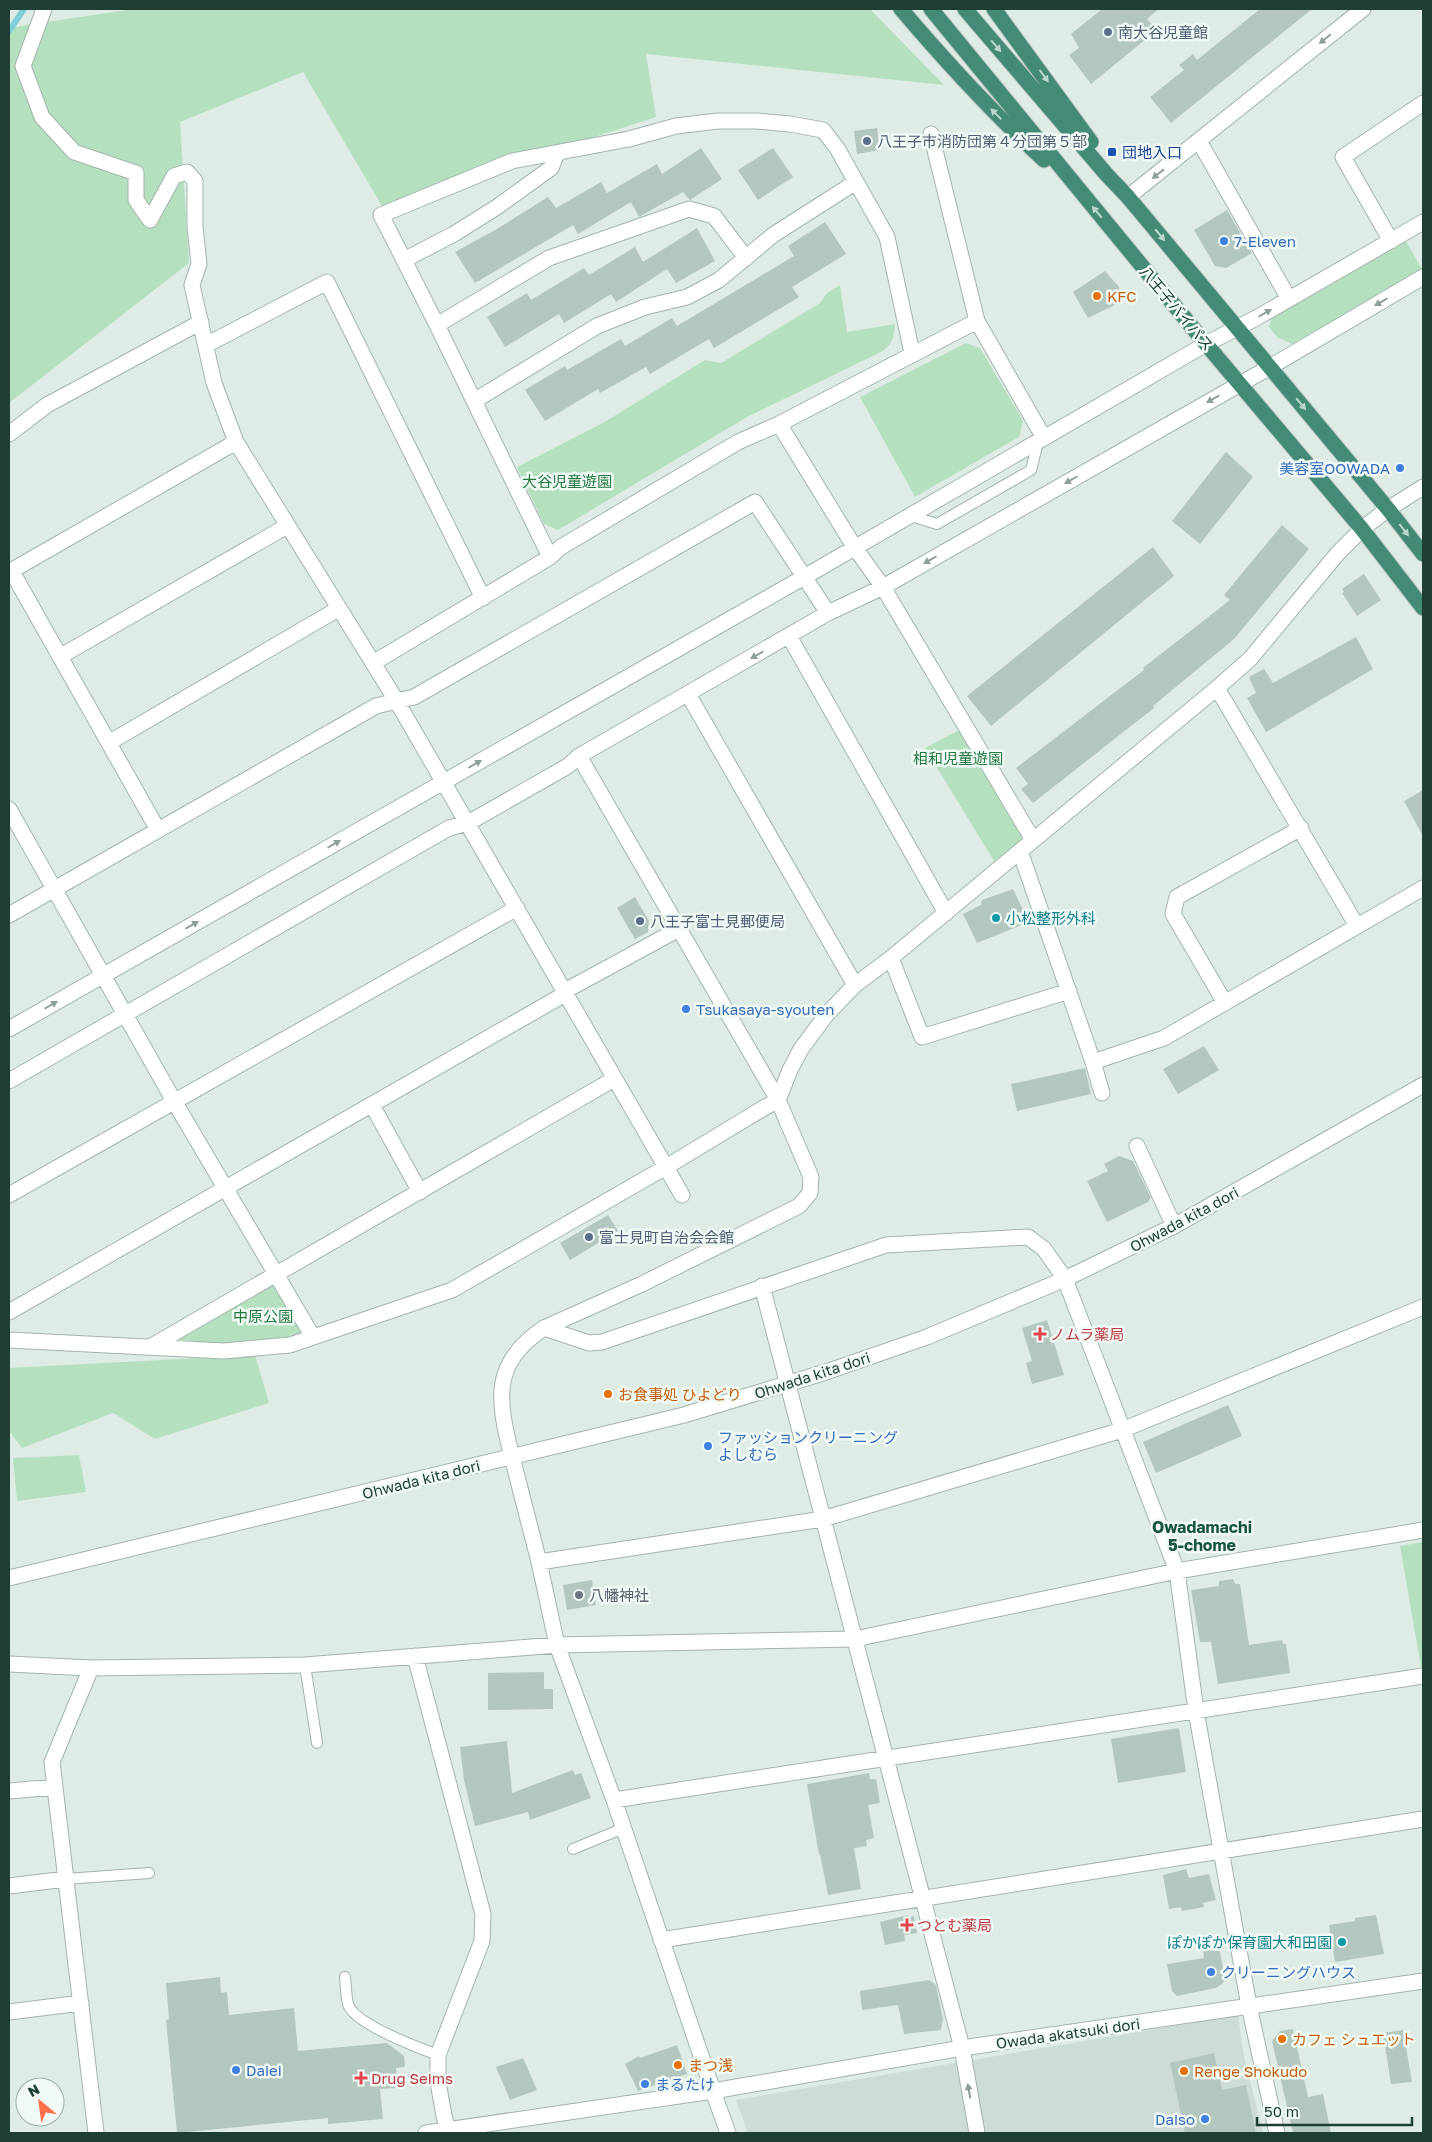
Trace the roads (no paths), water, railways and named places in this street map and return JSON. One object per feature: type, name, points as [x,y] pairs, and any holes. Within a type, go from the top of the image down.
[{"type":"highway","points":[[901,9],[944,60],[974,91],[1020,138],[1082,195]]},
{"type":"highway","name":"八王子バイパス","points":[[931,9],[1082,195],[1362,529],[1423,608]]},
{"type":"highway","points":[[965,9],[1128,197],[1388,509],[1423,554]]},
{"type":"highway","points":[[994,9],[1128,197]]},
{"type":"street","points":[[44,9],[23,66],[42,117],[74,152],[136,173],[136,200],[150,220],[174,176],[187,172],[195,180],[195,227],[199,264],[192,285],[214,382],[236,442],[444,781],[564,993],[682,1195]]},
{"type":"street","points":[[1128,197],[1363,9]]},
{"type":"street","points":[[1391,241],[1342,157],[1423,103]]},
{"type":"street","points":[[550,557],[381,215],[512,161],[629,139],[676,126],[718,121],[790,124],[823,130],[837,148],[887,237],[912,353]]},
{"type":"street","points":[[931,134],[977,321],[1041,440]]},
{"type":"street","points":[[1199,141],[1289,300]]},
{"type":"street","points":[[404,260],[454,234],[505,201],[551,168],[556,153]]},
{"type":"street","points":[[474,401],[598,326],[645,307],[687,297],[719,280],[773,235],[856,182]]},
{"type":"street","points":[[437,325],[548,258],[689,209],[714,216],[746,258]]},
{"type":"street","points":[[9,1029],[806,576],[1206,344],[1289,300],[1423,222]]},
{"type":"street","points":[[9,1081],[449,828],[468,823],[568,766],[579,756],[828,613],[882,588],[1270,367],[1423,277]]},
{"type":"street","points":[[206,345],[327,282],[483,598]]},
{"type":"street","points":[[373,664],[550,557],[560,547],[738,442],[779,424],[912,353],[977,321]]},
{"type":"street","points":[[9,434],[47,405],[201,322]]},
{"type":"street","points":[[779,424],[855,548],[882,588],[1033,840]]},
{"type":"street","points":[[158,830],[61,656],[10,571],[236,442]]},
{"type":"street","points":[[9,1340],[224,1351],[290,1345],[452,1290],[778,1100],[801,1049],[827,1014],[856,985],[946,913],[1217,688],[1250,659],[1338,553],[1362,529],[1388,509],[1423,487]]},
{"type":"street","points":[[9,916],[376,706],[414,697],[755,502],[806,576],[828,613]]},
{"type":"street","points":[[61,656],[288,526]]},
{"type":"street","points":[[110,742],[338,609]]},
{"type":"street","points":[[789,636],[946,913]]},
{"type":"street","points":[[1217,688],[1358,926]]},
{"type":"street","points":[[688,694],[856,985]]},
{"type":"street","points":[[579,756],[778,1100],[811,1177],[810,1193],[798,1206],[642,1284],[544,1328],[516,1351],[504,1377],[500,1393],[512,1457],[539,1562],[557,1645],[624,1828],[728,2133]]},
{"type":"street","points":[[9,809],[174,1101],[313,1337]]},
{"type":"street","points":[[1225,1003],[1173,914],[1177,898],[1301,828]]},
{"type":"street","points":[[1020,851],[1093,1062],[1102,1094]]},
{"type":"street","points":[[1093,1062],[1164,1038],[1423,888]]},
{"type":"street","points":[[9,1196],[517,908]]},
{"type":"street","points":[[9,1312],[678,929]]},
{"type":"street","points":[[891,958],[922,1037],[1069,991]]},
{"type":"street","points":[[150,1347],[614,1079]]},
{"type":"street","name":"Ohwada kita dori","points":[[9,1578],[684,1415],[826,1372],[927,1337],[1066,1279],[1174,1226],[1423,1085]]},
{"type":"street","points":[[372,1105],[420,1192]]},
{"type":"street","points":[[1137,1146],[1174,1226]]},
{"type":"street","points":[[544,1328],[589,1343],[602,1342],[886,1245],[1028,1237],[1044,1249],[1066,1279],[1177,1571],[1196,1711],[1249,2006],[1277,2133]]},
{"type":"street","points":[[762,1286],[962,2048],[977,2133]]},
{"type":"street","points":[[539,1562],[823,1519],[1122,1430],[1423,1307]]},
{"type":"street","points":[[9,1664],[91,1668],[305,1665],[557,1645],[855,1639],[1177,1571],[1423,1530]]},
{"type":"street","points":[[415,1656],[484,1914],[482,1941],[438,2056],[438,2082],[449,2132]]},
{"type":"street","points":[[91,1668],[52,1762],[96,2133]]},
{"type":"street","points":[[614,1800],[1423,1676]]},
{"type":"street","points":[[9,1791],[55,1787]]},
{"type":"street","points":[[661,1940],[1423,1819]]},
{"type":"street","points":[[9,1886],[66,1879]]},
{"type":"street","name":"Owada akatsuki dori","points":[[426,2133],[449,2132],[713,2091],[962,2048],[1423,1981]]},
{"type":"street","points":[[9,2012],[81,2003]]},
{"type":"lane","points":[[911,516],[937,524],[1031,470],[1041,440]]},
{"type":"lane","points":[[305,1665],[317,1743]]},
{"type":"lane","points":[[573,1848],[624,1828]]},
{"type":"lane","points":[[66,1879],[148,1873]]},
{"type":"lane","points":[[345,1977],[348,2005],[352,2012],[392,2037],[438,2056]]},
{"type":"waterway","points":[[9,31],[24,9]]},
{"type":"place","name":"南大谷児童館","points":[[1108,32]]},
{"type":"place","name":"八王子市消防団第４分団第５部","points":[[867,141]]},
{"type":"place","name":"団地入口","points":[[1112,152]]},
{"type":"place","name":"7-Eleven","points":[[1224,241]]},
{"type":"place","name":"KFC","points":[[1097,296]]},
{"type":"place","name":"美容室OOWADA","points":[[1400,468]]},
{"type":"place","name":"小松整形外科","points":[[996,918]]},
{"type":"place","name":"八王子富士見郵便局","points":[[640,921]]},
{"type":"place","name":"Tsukasaya-syouten","points":[[686,1009]]},
{"type":"place","name":"富士見町自治会会館","points":[[589,1237]]},
{"type":"place","name":"ノムラ薬局","points":[[1040,1334]]},
{"type":"place","name":"お食事処 ひよどり","points":[[608,1394]]},
{"type":"place","name":"ファッションクリーニング よしむら","points":[[708,1446]]},
{"type":"place","name":"八幡神社","points":[[579,1595]]},
{"type":"place","name":"つとむ薬局","points":[[907,1925]]},
{"type":"place","name":"ぽかぽか保育園大和田園","points":[[1342,1942]]},
{"type":"place","name":"クリーニングハウス","points":[[1211,1972]]},
{"type":"place","name":"カフェ シュエット","points":[[1282,2039]]},
{"type":"place","name":"まつ浅","points":[[678,2065]]},
{"type":"place","name":"Daiei","points":[[236,2070]]},
{"type":"place","name":"Renge Shokudo","points":[[1184,2071]]},
{"type":"place","name":"Drug Seims","points":[[361,2078]]},
{"type":"place","name":"まるたけ","points":[[645,2084]]},
{"type":"place","name":"Daiso","points":[[1205,2119]]},
{"type":"district","name":"Owadamachi 5-chome","points":[[1202,1536]]},
{"type":"park label","name":"大谷児童遊園","points":[[567,481]]},
{"type":"park label","name":"相和児童遊園","points":[[958,758]]},
{"type":"park label","name":"中原公園","points":[[263,1316]]}]
